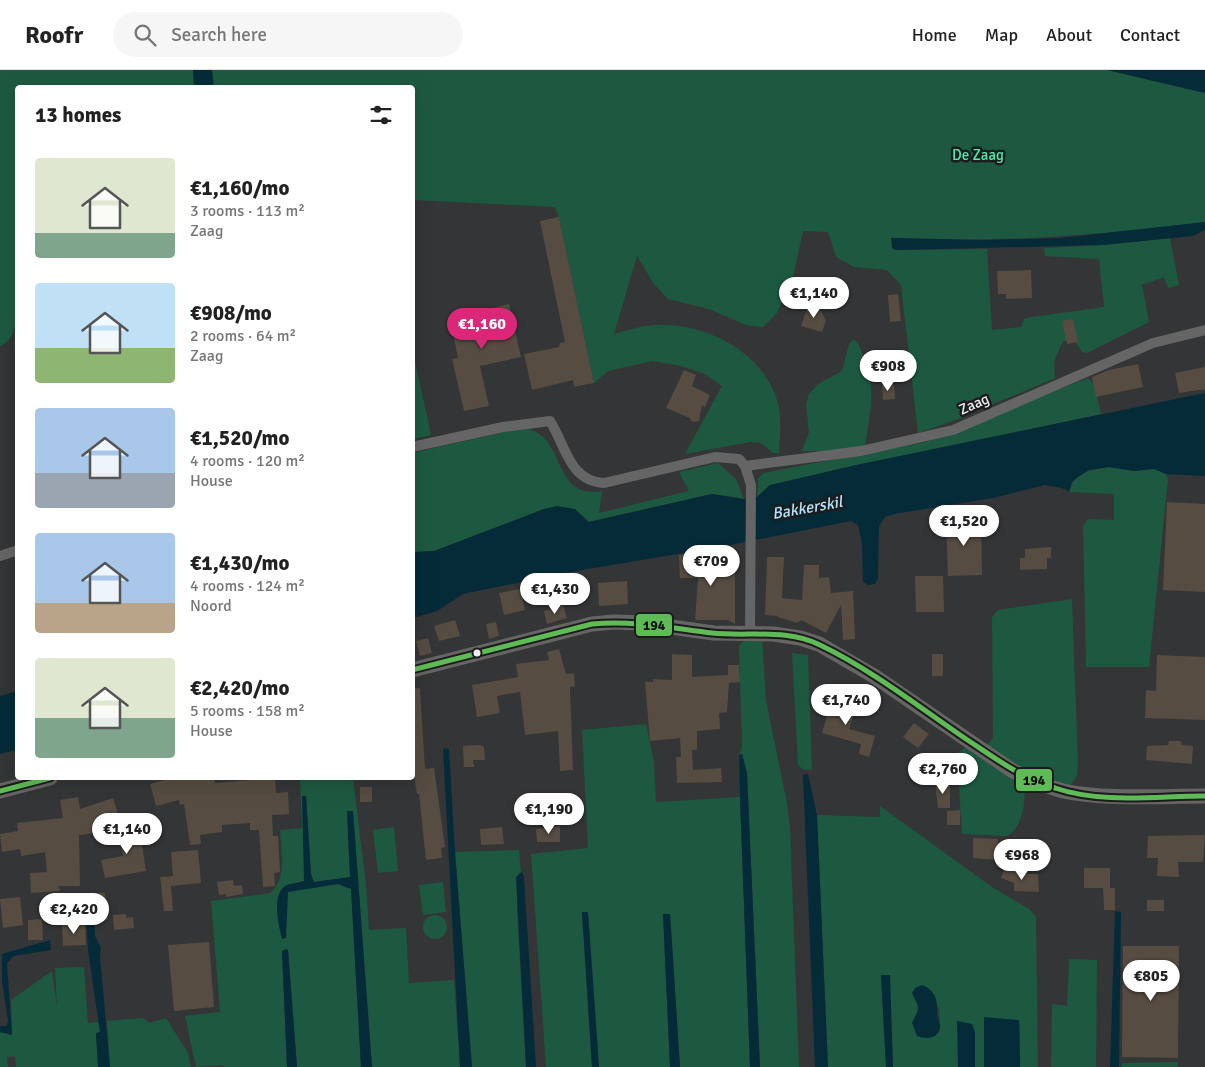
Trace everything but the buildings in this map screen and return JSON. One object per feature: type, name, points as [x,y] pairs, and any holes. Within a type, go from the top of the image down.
[{"type":"street","name":"Zaag","points":[[415,446],[503,427],[550,421],[571,462],[583,477],[590,482],[604,483],[715,457],[739,459],[745,466],[861,451],[953,430],[1153,343],[1205,330]]},
{"type":"street","points":[[745,466],[751,485],[750,632]]},
{"type":"street","points":[[0,556],[15,551]]},
{"type":"street","points":[[415,669],[592,624],[614,622],[642,623],[714,633],[750,632],[800,638],[840,654],[1013,771],[1034,781],[1062,790],[1083,794],[1205,796]]},
{"type":"street","points":[[0,791],[42,780]]},
{"type":"green space","name":"De Zaag","points":[[0,70],[1107,70],[1205,93],[1205,222],[1128,231],[1014,239],[898,238],[902,250],[987,249],[992,330],[1021,327],[1025,318],[1104,307],[1099,259],[1045,256],[1044,248],[1103,245],[1170,238],[1179,285],[1168,288],[1164,277],[1142,285],[1149,322],[1087,353],[1082,352],[1075,341],[1063,341],[1054,361],[1055,378],[953,421],[918,433],[901,285],[887,270],[854,267],[836,257],[828,232],[803,231],[793,277],[777,313],[763,327],[746,325],[709,309],[668,299],[654,284],[637,256],[614,334],[640,327],[661,325],[703,331],[740,351],[756,364],[768,381],[779,407],[779,453],[773,453],[761,443],[750,442],[685,454],[722,386],[705,374],[681,366],[652,361],[608,371],[594,383],[559,217],[555,207],[415,200],[415,85],[15,85],[15,327],[8,341],[0,346]]},
{"type":"green space","points":[[853,340],[857,342],[863,355],[870,380],[871,401],[865,447],[838,451],[802,451],[809,432],[806,404],[809,394],[818,384],[842,371],[849,344]]},
{"type":"green space","points":[[415,361],[431,435],[415,438]]},
{"type":"green space","points":[[1088,378],[1094,384],[1101,414],[770,485],[757,497],[758,479],[763,473],[925,442]]},
{"type":"green space","points":[[522,428],[537,433],[547,441],[566,476],[574,486],[585,491],[602,491],[599,513],[689,491],[679,472],[718,463],[736,479],[744,499],[712,494],[588,522],[568,509],[544,509],[434,551],[415,552],[415,452]]},
{"type":"green space","points":[[1109,467],[1134,471],[1154,469],[1166,474],[1168,479],[1149,667],[1086,667],[1083,526],[1088,519],[1114,520],[1114,494],[1069,492],[1073,482],[1081,474]]},
{"type":"green space","points":[[1072,599],[1078,766],[1077,776],[1070,786],[1032,774],[987,746],[993,737],[992,617],[998,610]]},
{"type":"green space","points":[[762,635],[766,701],[787,803],[790,828],[799,1067],[760,1067],[747,773],[742,754],[739,755],[742,748],[739,646],[748,636]]},
{"type":"green space","points":[[792,653],[808,655],[812,770],[804,770],[798,765]]},
{"type":"green space","points":[[646,724],[654,762],[656,802],[740,797],[750,1067],[680,1067],[671,928],[663,914],[670,1067],[599,1067],[588,912],[582,913],[592,1067],[546,1067],[531,854],[588,848],[582,730]]},
{"type":"green space","points":[[966,747],[1023,785],[1025,798],[1020,821],[1012,833],[1007,836],[962,834],[957,753]]},
{"type":"green space","points":[[300,780],[353,780],[366,885],[369,930],[406,928],[409,983],[454,980],[460,1067],[372,1067],[353,812],[347,811],[350,877],[314,882],[311,874],[306,796],[304,881],[285,886],[287,895],[288,892],[320,884],[337,884],[351,889],[361,1067],[297,1067],[288,950],[282,952],[287,1067],[224,1067],[223,1065],[196,1067],[185,1016],[220,1012],[211,901],[270,893],[276,887],[281,872],[280,830],[302,828]]},
{"type":"green space","points":[[880,806],[992,887],[1029,909],[1036,917],[1038,1067],[1020,1067],[1020,1025],[984,1018],[984,1067],[975,1067],[975,1032],[958,1021],[958,1067],[893,1067],[889,975],[881,975],[886,1067],[828,1067],[817,815],[880,817]],"holes":[[[917,1001],[939,1007],[940,1028],[935,1036],[917,1014]]]},
{"type":"green space","points":[[394,827],[398,871],[378,873],[373,830]]},
{"type":"green space","points":[[519,850],[521,872],[518,874],[517,909],[526,1067],[472,1067],[455,852]]},
{"type":"green space","points":[[443,882],[446,912],[423,915],[419,885]]},
{"type":"green space","points":[[435,915],[443,919],[447,927],[443,935],[435,939],[427,935],[423,927],[427,919]]},
{"type":"green space","points":[[1069,959],[1097,960],[1096,1067],[1051,1067],[1052,1004],[1067,1006]]},
{"type":"green space","points":[[84,967],[88,1023],[98,1022],[100,1032],[96,1034],[98,1067],[16,1067],[15,1056],[7,1057],[8,1067],[0,1067],[0,1032],[12,1035],[11,1000],[52,971],[57,1007],[55,968]]},
{"type":"green space","points":[[143,1018],[149,1023],[166,1018],[188,1053],[191,1067],[110,1067],[107,1021]]},
{"type":"green space","points":[[1178,1062],[1178,1067],[1122,1067],[1122,1063]]},
{"type":"water","points":[[193,70],[212,70],[214,85],[194,85]]},
{"type":"water","points":[[1107,70],[1205,70],[1205,93]]},
{"type":"water","points":[[1205,222],[1205,230],[1193,236],[1103,245],[895,250],[892,248],[891,238],[983,240],[1060,238]]},
{"type":"water","name":"Bakkerskil","points":[[1205,393],[1205,476],[1166,474],[1154,469],[1134,471],[1109,467],[1089,470],[1072,482],[1069,492],[1062,488],[1045,485],[993,498],[894,514],[885,517],[879,526],[878,578],[875,584],[868,585],[863,582],[862,544],[858,525],[851,521],[725,546],[564,573],[463,594],[437,611],[415,617],[415,552],[434,551],[544,509],[557,506],[575,509],[589,522],[712,494],[744,499],[757,497],[770,485],[856,465]]},
{"type":"water","points":[[15,692],[15,750],[0,754],[0,696]]},
{"type":"water","points":[[443,748],[449,749],[472,1067],[460,1067]]},
{"type":"water","points":[[742,754],[747,773],[760,1067],[750,1067],[740,797],[739,755]]},
{"type":"water","points":[[808,774],[817,815],[828,1067],[815,1067],[803,775]]},
{"type":"water","points":[[302,796],[306,796],[311,874],[314,882],[350,877],[347,811],[353,811],[372,1067],[361,1067],[351,889],[338,884],[288,892],[286,938],[282,939],[277,911],[278,897],[285,886],[304,881]]},
{"type":"water","points":[[522,872],[524,877],[536,1067],[526,1067],[516,877]]},
{"type":"water","points":[[1115,911],[1121,912],[1119,1067],[1110,1067]]},
{"type":"water","points":[[94,912],[95,936],[101,948],[100,956],[110,1067],[98,1067],[96,1033],[100,1032],[88,950],[86,914]]},
{"type":"water","points":[[582,912],[588,912],[599,1067],[592,1067]]},
{"type":"water","points":[[663,914],[670,914],[680,1067],[670,1067]]},
{"type":"water","points":[[50,940],[51,950],[14,956],[7,963],[12,1035],[0,1032],[0,1026],[6,1026],[8,1021],[2,982],[2,954]]},
{"type":"water","points":[[288,950],[297,1067],[287,1067],[282,951]]},
{"type":"water","points":[[881,975],[890,975],[893,1067],[886,1067]]},
{"type":"water","points":[[922,985],[933,993],[937,1004],[940,1028],[939,1032],[931,1038],[917,1036],[912,1023],[919,1008],[912,993],[915,988]]},
{"type":"water","points":[[984,1017],[1019,1020],[1020,1067],[984,1067]]},
{"type":"water","points":[[957,1021],[972,1024],[975,1032],[975,1067],[958,1067]]},
{"type":"transit line","name":"194","points":[[415,669],[592,624],[622,623],[712,633],[767,634],[794,637],[820,645],[858,666],[895,689],[998,760],[1043,784],[1073,793],[1110,798],[1205,796]]},
{"type":"transit line","name":"194","points":[[0,791],[42,780]]}]
